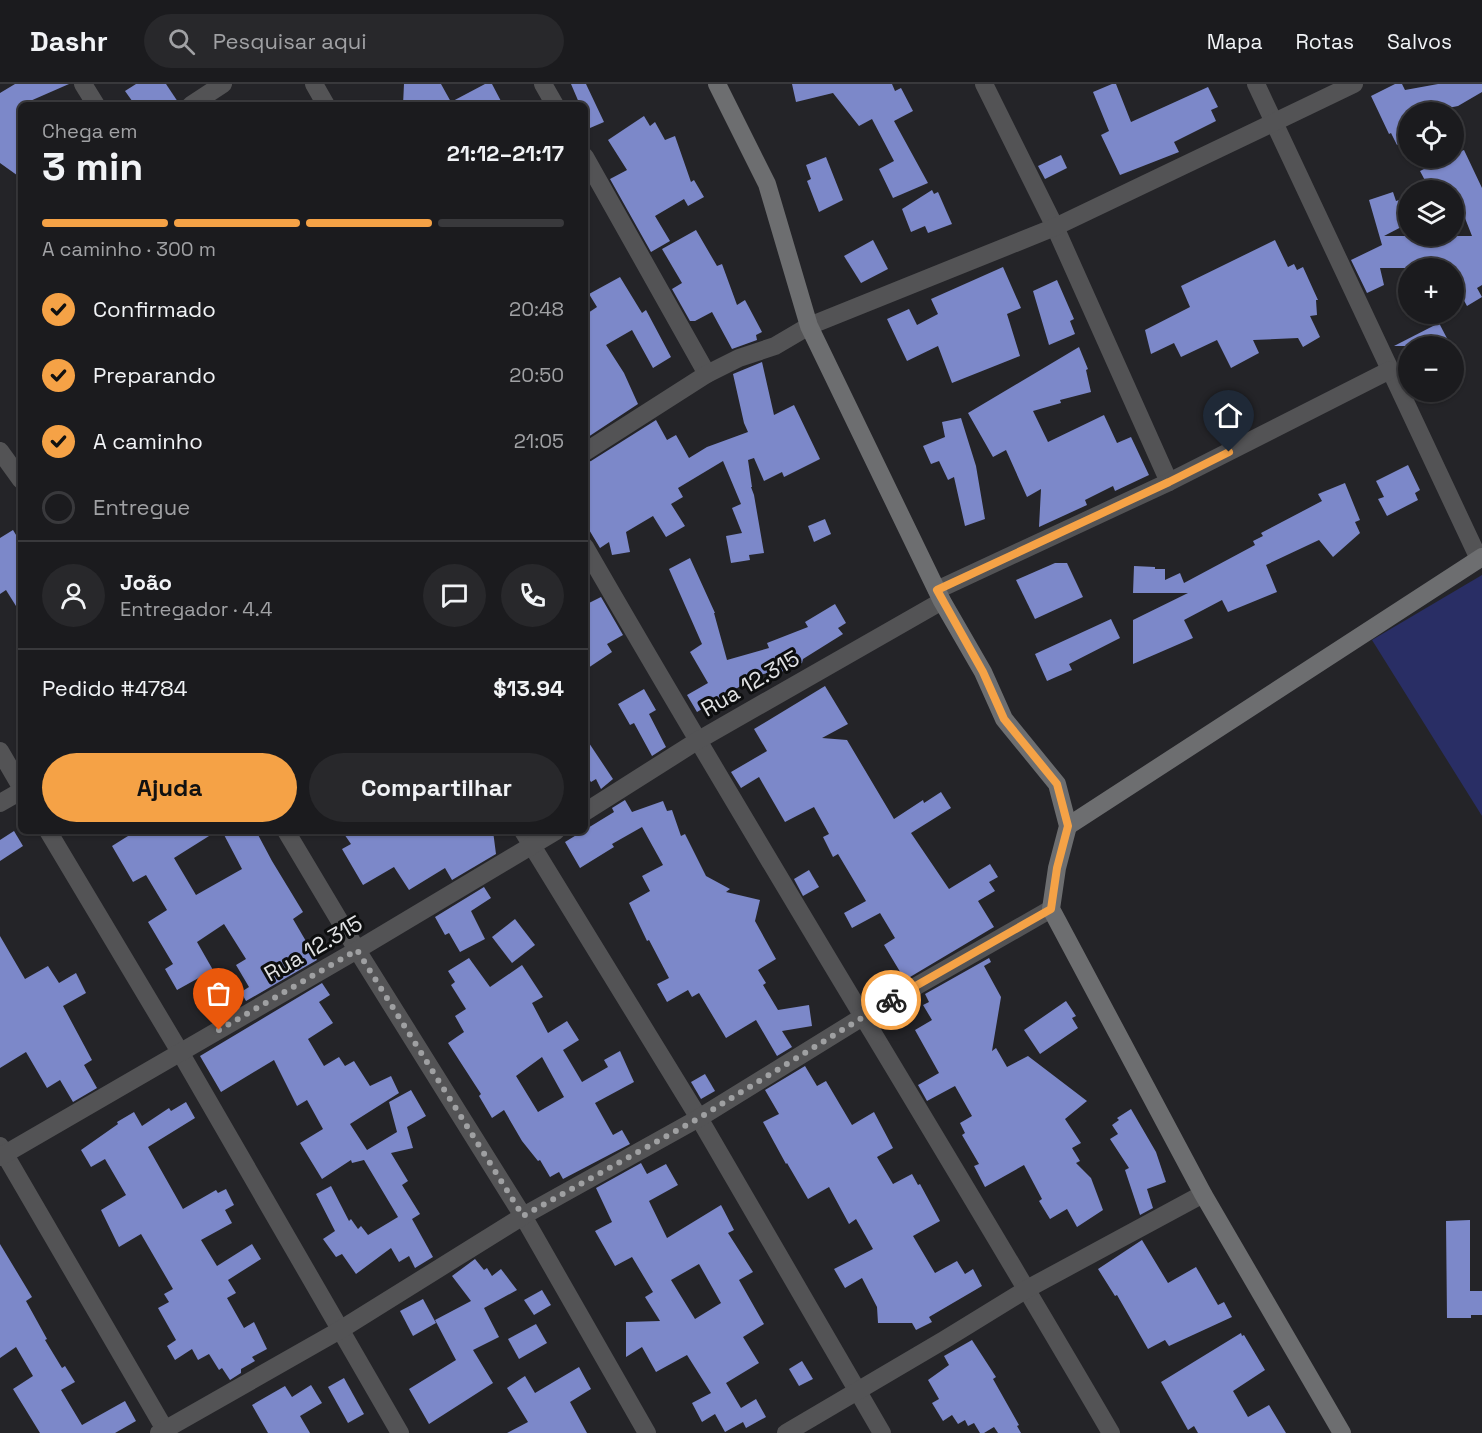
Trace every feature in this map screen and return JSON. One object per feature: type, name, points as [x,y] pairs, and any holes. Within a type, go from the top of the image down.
[{"type":"street","points":[[83,84],[94,102]]},
{"type":"street","points":[[196,102],[223,84]]},
{"type":"street","points":[[314,84],[324,102]]},
{"type":"street","points":[[543,84],[553,102]]},
{"type":"street","points":[[984,84],[1055,227],[1169,482]]},
{"type":"street","points":[[1068,826],[1481,558],[1256,84]]},
{"type":"street","points":[[588,450],[707,374],[739,358],[775,346],[809,326],[1055,227],[1354,84]]},
{"type":"street","points":[[719,85],[767,184],[809,326],[939,595],[983,672],[1004,719],[1057,784],[1068,826],[1057,868],[1051,909],[1203,1194],[1342,1433]]},
{"type":"street","points":[[588,162],[707,374]]},
{"type":"street","name":"Rua 12.315","points":[[588,810],[697,741],[939,595],[1390,370]]},
{"type":"street","points":[[0,451],[18,476]]},
{"type":"street","points":[[588,552],[697,741],[864,1016],[1111,1433]]},
{"type":"street","points":[[0,751],[18,784]]},
{"type":"street","points":[[0,803],[18,791]]},
{"type":"street","points":[[50,834],[180,1052],[400,1433]]},
{"type":"street","points":[[288,834],[357,950],[523,1216],[647,1433]]},
{"type":"street","name":"Rua 12.315","points":[[2,1152],[357,950],[528,838],[544,834]]},
{"type":"street","points":[[528,838],[699,1118],[882,1433]]},
{"type":"street","points":[[2,1152],[164,1432],[340,1330],[523,1216],[699,1118],[864,1016],[1051,909]]},
{"type":"street","points":[[786,1433],[1027,1289],[1203,1194]]},
{"type":"shaded area","points":[[1482,575],[1482,816],[1372,640]]},
{"type":"building","points":[[15,84],[69,84],[28,102],[18,102],[18,176],[0,163],[0,93]]},
{"type":"building","points":[[136,84],[166,84],[178,102],[133,102],[125,91]]},
{"type":"building","points":[[404,84],[441,84],[451,102],[403,102]]},
{"type":"building","points":[[485,84],[492,84],[501,102],[451,102]]},
{"type":"building","points":[[571,84],[586,84],[604,122],[590,128],[588,102],[579,102]]},
{"type":"building","points":[[792,84],[892,84],[895,91],[901,88],[913,111],[894,121],[928,183],[893,198],[879,169],[894,161],[872,119],[859,126],[833,93],[796,102]]},
{"type":"building","points":[[1116,84],[1131,122],[1208,87],[1218,107],[1211,110],[1216,121],[1174,142],[1179,152],[1120,175],[1101,135],[1109,131],[1093,92]]},
{"type":"building","points":[[1395,84],[1402,84],[1405,90],[1438,84],[1482,84],[1482,92],[1464,102],[1398,102],[1397,145],[1391,133],[1389,134],[1371,96]]},
{"type":"building","points":[[644,116],[650,126],[655,122],[665,140],[675,136],[691,182],[694,180],[704,197],[688,206],[684,199],[655,216],[670,241],[651,252],[610,179],[627,170],[608,140]]},
{"type":"building","points":[[1464,150],[1482,188],[1482,285],[1477,288],[1482,297],[1467,306],[1464,300],[1464,258],[1398,258],[1398,268],[1380,268],[1384,285],[1367,293],[1351,260],[1382,245],[1369,200],[1393,192],[1396,201],[1398,200],[1398,229],[1384,236],[1398,236],[1398,246],[1464,246],[1464,236],[1472,236],[1464,216],[1464,180],[1425,180],[1420,171],[1426,168],[1464,168]]},
{"type":"building","points":[[1061,155],[1067,168],[1045,179],[1038,166]]},
{"type":"building","points":[[826,157],[843,200],[819,212],[807,181],[811,179],[806,165]]},
{"type":"building","points":[[932,190],[934,194],[938,192],[952,224],[928,233],[925,226],[911,232],[902,209]]},
{"type":"building","points":[[696,230],[717,266],[722,264],[737,305],[745,300],[762,332],[756,335],[757,340],[732,349],[712,312],[695,321],[690,321],[672,289],[682,283],[662,249]]},
{"type":"building","points":[[873,240],[888,269],[861,283],[844,256]]},
{"type":"building","points":[[1275,240],[1288,267],[1294,264],[1297,270],[1303,267],[1318,300],[1316,300],[1317,315],[1310,316],[1320,337],[1303,347],[1298,338],[1253,340],[1259,353],[1231,368],[1217,340],[1181,357],[1174,343],[1151,354],[1145,330],[1190,307],[1181,286]]},
{"type":"building","points":[[1003,267],[1021,308],[1007,314],[1020,356],[952,383],[938,346],[907,361],[887,319],[909,309],[917,325],[938,314],[931,299]]},
{"type":"building","points":[[620,277],[642,313],[646,310],[671,357],[653,368],[632,330],[606,345],[624,373],[638,404],[588,437],[588,313],[597,307],[589,294]]},
{"type":"building","points":[[1057,280],[1074,319],[1070,321],[1075,334],[1049,345],[1033,291]]},
{"type":"building","points":[[1440,324],[1446,336],[1414,336]]},
{"type":"building","points":[[1079,347],[1088,369],[1086,370],[1091,392],[1060,400],[1061,403],[1033,411],[1048,442],[1104,415],[1117,443],[1131,437],[1149,475],[1115,491],[1113,486],[1085,500],[1087,505],[1039,527],[1041,489],[1027,497],[1006,450],[993,457],[968,413]]},
{"type":"building","points":[[762,362],[774,415],[794,405],[820,459],[784,477],[782,472],[764,481],[754,458],[748,460],[764,553],[749,555],[750,560],[731,563],[726,536],[742,533],[732,508],[741,504],[723,461],[678,488],[683,497],[671,504],[685,526],[666,537],[653,516],[626,532],[630,552],[612,555],[609,542],[600,548],[588,528],[588,462],[656,420],[667,440],[676,435],[689,458],[707,447],[748,432],[733,374]]},
{"type":"building","points":[[1206,405],[1225,405],[1225,425],[1207,425]]},
{"type":"building","points":[[961,418],[976,466],[985,519],[965,526],[954,477],[948,480],[939,461],[931,464],[923,446],[945,437],[942,422]]},
{"type":"building","points":[[1408,465],[1420,490],[1415,493],[1418,500],[1387,516],[1378,499],[1384,497],[1376,481]]},
{"type":"building","points":[[1345,483],[1360,520],[1355,522],[1360,533],[1333,557],[1319,540],[1266,565],[1277,592],[1228,612],[1222,600],[1184,620],[1193,638],[1133,664],[1133,620],[1188,593],[1133,593],[1134,566],[1165,569],[1165,580],[1180,573],[1184,583],[1255,545],[1253,541],[1263,536],[1261,533],[1322,501],[1318,494]]},
{"type":"building","points":[[825,519],[831,534],[814,542],[808,526]]},
{"type":"building","points":[[13,530],[18,538],[18,609],[6,590],[0,594],[0,538]]},
{"type":"building","points":[[690,558],[715,613],[727,660],[769,648],[767,643],[808,627],[805,622],[835,604],[846,623],[838,628],[843,634],[803,659],[802,663],[779,673],[778,670],[743,680],[744,684],[697,712],[687,695],[708,683],[690,652],[702,644],[669,569]]},
{"type":"building","points":[[1055,563],[1067,563],[1083,597],[1035,619],[1016,580]]},
{"type":"building","points":[[601,597],[623,635],[607,644],[612,652],[588,668],[588,604]]},
{"type":"building","points":[[1111,619],[1120,638],[1069,664],[1072,670],[1047,681],[1035,654]]},
{"type":"building","points":[[825,686],[848,724],[822,738],[847,740],[894,819],[923,800],[924,803],[941,792],[951,808],[911,833],[949,889],[990,864],[998,877],[989,882],[995,891],[978,901],[994,927],[905,980],[884,945],[895,938],[880,913],[852,928],[844,913],[866,901],[838,854],[833,857],[823,837],[829,834],[814,807],[785,822],[759,777],[741,788],[731,772],[767,751],[754,729]]},
{"type":"building","points":[[644,689],[656,710],[649,714],[666,747],[652,756],[634,723],[630,725],[618,704]]},
{"type":"building","points":[[588,742],[613,779],[601,789],[596,779],[591,782],[588,777]]},
{"type":"building","points":[[625,800],[632,812],[663,801],[667,811],[672,810],[681,836],[685,834],[706,876],[730,889],[726,892],[760,900],[755,921],[776,959],[758,970],[766,983],[763,985],[778,1010],[809,1005],[812,1026],[782,1031],[792,1047],[777,1056],[756,1020],[726,1038],[699,993],[692,997],[688,990],[667,1002],[657,984],[669,978],[649,940],[647,941],[629,903],[650,891],[642,876],[663,865],[642,827],[612,844],[614,847],[580,868],[565,842],[578,834],[588,834],[588,828],[614,812],[612,808]]},
{"type":"building","points":[[14,831],[23,846],[0,861],[0,840]]},
{"type":"building","points":[[131,834],[212,834],[174,858],[196,895],[242,869],[224,834],[258,834],[303,912],[293,919],[317,960],[246,1001],[241,992],[249,987],[236,965],[246,959],[224,924],[197,942],[213,970],[177,990],[165,969],[173,964],[148,922],[167,910],[146,875],[133,882],[112,846]]},
{"type":"building","points":[[344,834],[493,834],[496,854],[452,880],[445,868],[409,890],[394,867],[363,885],[342,849],[351,844]]},
{"type":"building","points":[[809,870],[819,887],[803,896],[794,879]]},
{"type":"building","points":[[484,887],[491,898],[471,911],[485,939],[460,952],[449,933],[445,935],[435,917]]},
{"type":"building","points":[[515,919],[535,945],[512,963],[492,937]]},
{"type":"building","points":[[0,936],[25,979],[48,966],[59,983],[76,973],[86,993],[63,1006],[92,1060],[84,1065],[97,1088],[73,1102],[60,1080],[47,1088],[26,1052],[0,1068]]},
{"type":"building","points":[[469,958],[490,987],[522,965],[543,997],[532,1003],[548,1033],[567,1021],[579,1040],[563,1050],[582,1082],[608,1067],[604,1060],[620,1051],[634,1082],[595,1103],[613,1135],[622,1130],[630,1144],[563,1179],[559,1172],[550,1177],[540,1160],[538,1161],[522,1141],[504,1110],[492,1118],[479,1096],[481,1094],[448,1043],[464,1032],[455,1016],[466,1009],[451,985],[455,982],[448,971]],"holes":[[[542,1057],[564,1097],[538,1112],[516,1076]]]},
{"type":"building","points":[[989,958],[991,962],[984,966],[1001,997],[992,1051],[996,1048],[1007,1067],[1028,1056],[1087,1101],[1065,1119],[1081,1143],[1072,1148],[1080,1161],[1076,1163],[1091,1178],[1103,1210],[1077,1227],[1067,1209],[1050,1219],[1039,1201],[1042,1199],[1024,1165],[985,1187],[974,1166],[979,1164],[962,1135],[965,1133],[960,1123],[972,1116],[955,1086],[927,1101],[918,1085],[939,1073],[915,1030],[932,1020],[923,1005],[929,1002],[925,994]]},
{"type":"building","points":[[322,983],[330,995],[319,1002],[333,1023],[308,1039],[324,1066],[339,1057],[345,1066],[354,1061],[370,1086],[391,1076],[399,1093],[350,1124],[367,1150],[397,1132],[389,1102],[411,1090],[426,1116],[407,1127],[413,1148],[391,1153],[408,1181],[402,1185],[420,1214],[412,1219],[433,1257],[415,1268],[409,1256],[399,1262],[391,1248],[356,1274],[342,1254],[336,1257],[323,1239],[335,1231],[316,1194],[331,1186],[349,1221],[351,1219],[358,1229],[361,1226],[368,1235],[398,1217],[364,1160],[352,1163],[351,1160],[322,1179],[300,1143],[323,1129],[307,1100],[297,1106],[274,1060],[221,1092],[200,1056]]},
{"type":"building","points":[[1066,1001],[1076,1016],[1072,1018],[1078,1028],[1040,1054],[1024,1030]]},
{"type":"building","points":[[805,1066],[817,1086],[826,1081],[852,1125],[874,1112],[893,1148],[877,1157],[893,1184],[912,1174],[918,1185],[920,1184],[940,1221],[913,1236],[935,1273],[957,1261],[965,1274],[973,1269],[982,1286],[929,1317],[932,1322],[916,1330],[912,1323],[878,1323],[877,1307],[862,1278],[845,1288],[834,1269],[873,1249],[856,1219],[849,1224],[829,1187],[808,1199],[763,1122],[779,1114],[765,1090]]},
{"type":"building","points":[[705,1074],[715,1091],[701,1099],[691,1082]]},
{"type":"building","points":[[186,1102],[195,1118],[148,1147],[183,1209],[216,1190],[218,1193],[226,1189],[234,1205],[225,1210],[232,1223],[201,1240],[217,1266],[252,1244],[261,1259],[228,1280],[236,1293],[227,1298],[244,1328],[254,1322],[267,1349],[252,1357],[255,1361],[241,1369],[241,1373],[230,1380],[222,1368],[219,1370],[209,1354],[198,1360],[192,1349],[175,1360],[167,1346],[176,1340],[158,1308],[169,1302],[164,1294],[173,1289],[141,1234],[119,1247],[101,1210],[126,1195],[105,1159],[91,1167],[81,1150],[134,1112],[142,1126],[169,1108],[171,1111]]},
{"type":"building","points":[[1131,1109],[1156,1152],[1166,1182],[1147,1189],[1153,1208],[1140,1215],[1125,1170],[1129,1168],[1110,1139],[1118,1134],[1112,1125],[1119,1120],[1117,1118]]},
{"type":"building","points":[[641,1163],[647,1174],[666,1164],[678,1185],[649,1201],[667,1238],[721,1205],[734,1230],[728,1233],[753,1272],[739,1280],[764,1324],[743,1337],[759,1363],[726,1383],[741,1408],[756,1399],[766,1417],[746,1428],[743,1422],[725,1432],[715,1414],[702,1422],[692,1403],[711,1393],[687,1355],[656,1372],[642,1347],[626,1357],[626,1322],[660,1321],[645,1297],[653,1292],[632,1257],[615,1266],[595,1231],[612,1222],[596,1188]],"holes":[[[699,1264],[721,1303],[695,1319],[671,1280]]]},
{"type":"building","points":[[1470,1220],[1470,1291],[1482,1291],[1482,1315],[1471,1315],[1471,1318],[1447,1318],[1446,1221]]},
{"type":"building","points":[[1142,1240],[1168,1283],[1196,1267],[1218,1305],[1224,1302],[1232,1317],[1169,1346],[1165,1340],[1148,1349],[1117,1295],[1115,1296],[1098,1269]]},
{"type":"building","points":[[0,1244],[32,1297],[26,1301],[47,1339],[45,1340],[62,1368],[65,1366],[75,1382],[61,1390],[82,1425],[125,1401],[136,1421],[115,1433],[40,1433],[13,1389],[33,1376],[16,1347],[0,1358]]},
{"type":"building","points":[[475,1259],[484,1270],[487,1268],[492,1276],[501,1269],[517,1290],[484,1308],[499,1337],[473,1350],[493,1383],[429,1424],[409,1389],[456,1360],[435,1320],[471,1301],[452,1276]]},
{"type":"building","points":[[542,1290],[551,1305],[534,1315],[524,1300]]},
{"type":"building","points":[[423,1299],[436,1323],[413,1336],[400,1311]]},
{"type":"building","points":[[536,1324],[547,1343],[519,1359],[508,1339]]},
{"type":"building","points":[[1241,1333],[1265,1370],[1233,1391],[1248,1417],[1269,1405],[1286,1433],[1198,1433],[1194,1426],[1188,1430],[1161,1382]]},
{"type":"building","points":[[972,1340],[996,1377],[993,1379],[1019,1425],[1017,1426],[1021,1433],[998,1433],[994,1427],[980,1433],[974,1423],[968,1426],[965,1420],[958,1424],[952,1415],[943,1421],[932,1403],[939,1399],[928,1380],[949,1365],[944,1356]]},
{"type":"building","points":[[802,1361],[813,1379],[799,1386],[789,1369]]},
{"type":"building","points":[[579,1367],[591,1389],[570,1402],[587,1433],[507,1433],[528,1422],[507,1388],[525,1376],[535,1393]]},
{"type":"building","points":[[344,1378],[364,1414],[348,1423],[328,1387]]},
{"type":"building","points":[[311,1385],[322,1403],[300,1416],[310,1433],[268,1433],[252,1405],[285,1386],[292,1397]]},
{"type":"way so far","points":[[219,1030],[357,950],[523,1216],[699,1118],[891,1000]]},
{"type":"route","points":[[891,1000],[1051,909],[1057,868],[1068,826],[1057,784],[1004,719],[983,672],[937,590],[1229,452]]}]
